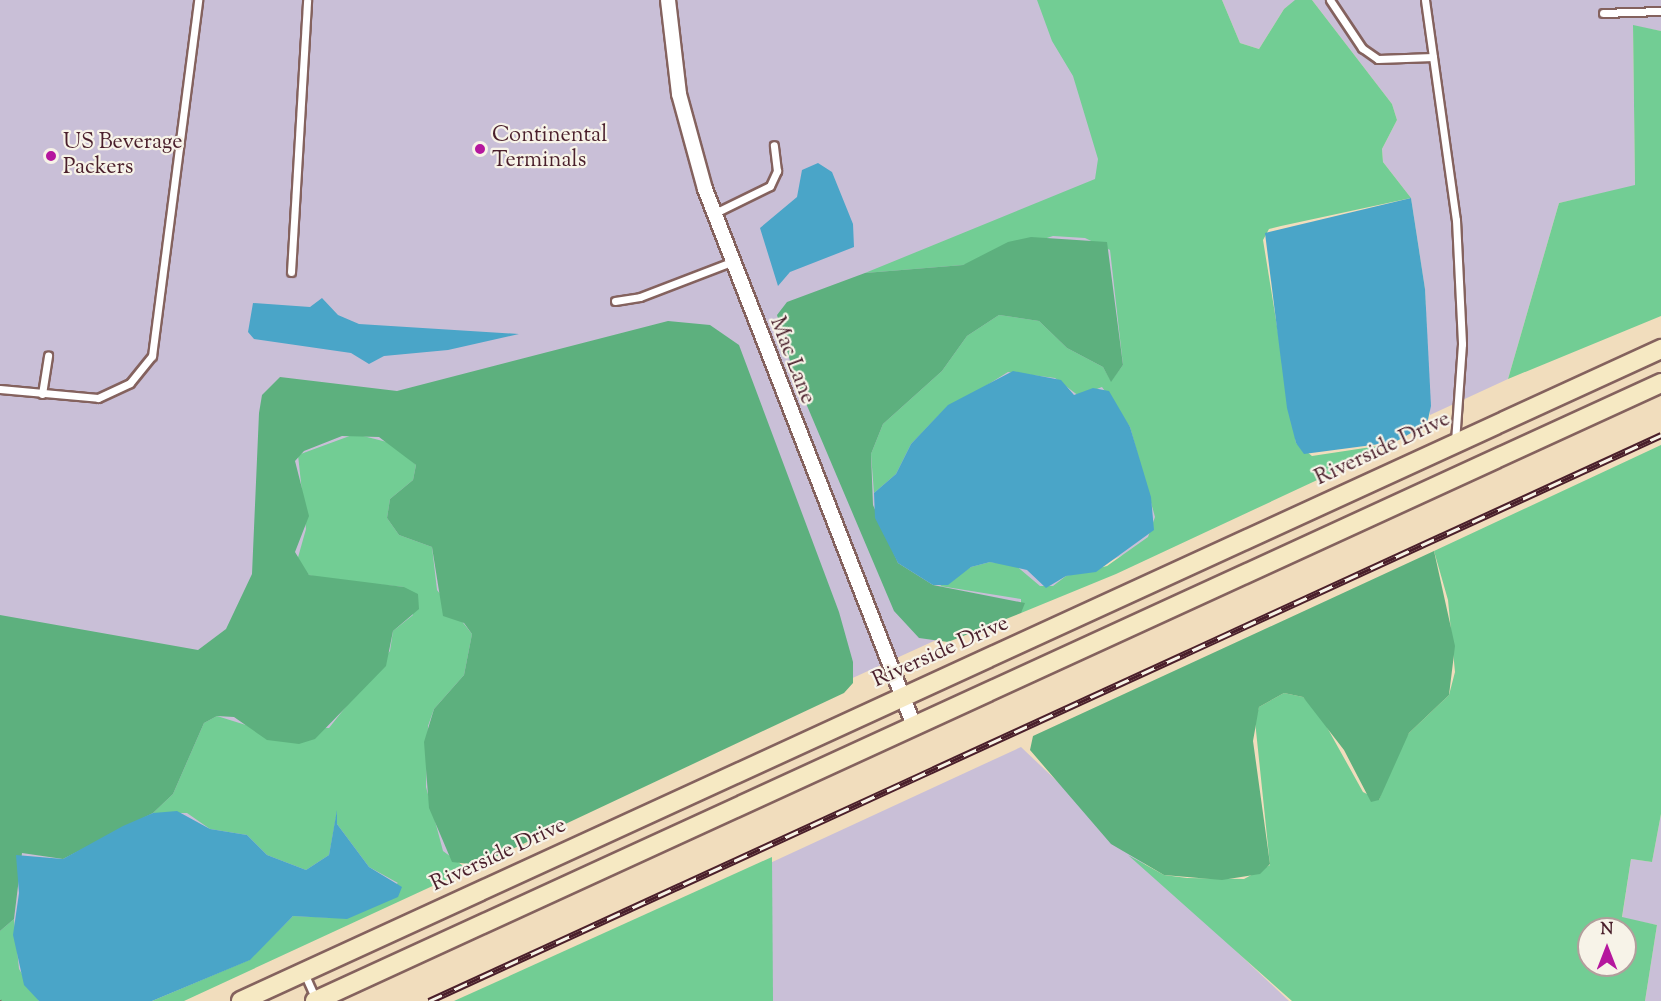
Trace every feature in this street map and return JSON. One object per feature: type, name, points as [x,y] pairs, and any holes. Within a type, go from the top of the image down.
[{"type":"main road","name":"Riverside Drive","points":[[241,1001],[1661,349]]},
{"type":"main road","points":[[316,1001],[1661,383]]},
{"type":"street","name":"Mac Lane","points":[[668,0],[681,103],[714,214],[901,698],[914,726]]},
{"type":"lane","points":[[0,389],[98,398],[130,383],[155,350],[154,309],[198,0]]},
{"type":"lane","points":[[291,272],[307,0]]},
{"type":"lane","points":[[1329,0],[1362,48],[1377,59],[1433,57]]},
{"type":"lane","points":[[1425,0],[1456,220],[1462,345],[1455,444]]},
{"type":"lane","points":[[1603,13],[1661,11]]},
{"type":"lane","points":[[714,214],[764,193],[777,171],[774,145]]},
{"type":"lane","points":[[615,301],[640,297],[731,262]]},
{"type":"lane","points":[[42,394],[48,354]]},
{"type":"lane","points":[[304,972],[316,1001]]},
{"type":"shaded area","points":[[0,0],[1058,0],[1233,505],[142,1001],[0,1001]]},
{"type":"shaded area","points":[[1222,0],[1296,0],[1284,9],[1259,49],[1240,43]]},
{"type":"shaded area","points":[[1312,0],[1661,0],[1661,31],[1633,26],[1635,186],[1559,203],[1508,379],[1430,415],[1425,289],[1411,198],[1383,162],[1382,149],[1397,120],[1392,104]]},
{"type":"shaded area","points":[[1021,747],[1289,1001],[472,1001]]},
{"type":"shaded area","points":[[1661,814],[1661,1001],[1645,1001],[1657,925],[1637,921],[1637,917],[1622,917],[1631,859],[1652,862]]},
{"type":"green space","points":[[1037,0],[1222,0],[1240,43],[1259,49],[1284,9],[1295,0],[1312,0],[1392,104],[1397,120],[1382,149],[1383,162],[1411,198],[1269,229],[1263,240],[1296,443],[1312,456],[1378,446],[1358,461],[1116,574],[1021,613],[1021,599],[940,586],[971,567],[990,562],[1015,565],[1040,586],[1053,586],[1066,576],[1107,566],[1148,537],[1155,517],[1130,427],[1102,387],[1079,396],[1055,378],[1008,372],[939,415],[911,444],[896,474],[874,493],[871,454],[883,424],[942,371],[967,336],[999,315],[1039,321],[1067,348],[1103,367],[1111,381],[1123,365],[1110,250],[1085,238],[1053,236],[963,265],[865,273],[1095,179],[1098,159],[1073,76],[1052,41]]},
{"type":"green space","points":[[1633,25],[1661,31],[1661,316],[1508,379],[1559,203],[1635,185]]},
{"type":"green space","points":[[1031,237],[1107,242],[1123,365],[1111,382],[1103,367],[1067,348],[1039,321],[999,315],[967,336],[942,371],[883,424],[871,454],[873,505],[898,563],[933,585],[1025,603],[1021,613],[948,642],[919,638],[894,611],[794,375],[777,315],[787,302],[865,273],[963,265],[1008,242]]},
{"type":"green space","points":[[668,321],[710,325],[739,345],[839,612],[853,662],[853,683],[844,693],[478,865],[452,862],[429,808],[424,742],[434,709],[464,675],[472,634],[464,623],[443,616],[432,547],[399,535],[387,518],[390,499],[413,480],[416,465],[379,437],[342,436],[304,451],[295,461],[309,516],[295,552],[309,575],[404,587],[418,594],[419,609],[393,631],[386,666],[315,739],[299,744],[267,740],[234,717],[217,716],[204,723],[173,794],[153,813],[63,859],[22,853],[14,919],[0,931],[0,615],[198,650],[226,629],[252,574],[259,413],[262,395],[280,377],[397,391]]},
{"type":"green space","points":[[355,434],[391,443],[416,465],[413,480],[390,499],[387,518],[399,535],[432,547],[437,590],[472,634],[464,675],[434,709],[428,726],[426,787],[443,851],[462,865],[478,865],[184,1001],[152,1001],[249,960],[293,916],[338,918],[398,883],[369,867],[337,824],[337,812],[329,855],[306,870],[267,855],[247,835],[210,829],[187,813],[153,813],[173,794],[204,723],[217,716],[249,726],[329,728],[390,651],[393,631],[413,615],[404,587],[324,579],[309,575],[297,561],[306,529],[298,455]]},
{"type":"green space","points":[[1661,445],[1661,814],[1652,862],[1631,859],[1622,917],[1577,917],[1577,977],[1637,977],[1637,920],[1657,925],[1645,1001],[1292,1001],[1128,855],[1164,875],[1187,878],[1244,879],[1270,865],[1255,721],[1259,707],[1284,693],[1303,697],[1319,713],[1363,792],[1379,800],[1395,754],[1409,733],[1449,695],[1455,672],[1448,600],[1434,551]]},
{"type":"green space","points":[[1434,551],[1455,646],[1449,695],[1409,733],[1379,800],[1371,802],[1344,750],[1303,697],[1284,693],[1259,707],[1253,741],[1270,864],[1260,874],[1222,880],[1164,875],[1111,844],[1030,750],[1033,736]]},
{"type":"green space","points":[[772,857],[773,1001],[454,1001]]},
{"type":"green space","points":[[14,919],[19,969],[39,1001],[0,1001],[0,931]]},
{"type":"water","points":[[818,163],[832,172],[853,224],[854,247],[790,272],[778,286],[760,228],[797,197],[802,170]]},
{"type":"water","points":[[1411,198],[1425,289],[1431,406],[1427,424],[1395,442],[1304,454],[1296,443],[1287,408],[1265,233]]},
{"type":"water","points":[[322,298],[338,315],[359,324],[519,334],[448,350],[384,356],[369,364],[351,353],[254,339],[248,332],[253,303],[310,307]]},
{"type":"water","points":[[1013,371],[1061,380],[1074,395],[1093,388],[1109,391],[1130,427],[1151,497],[1154,530],[1096,572],[1066,576],[1046,588],[1027,570],[990,562],[971,567],[948,585],[933,585],[898,563],[875,518],[874,493],[896,474],[911,444],[948,405]]},
{"type":"water","points":[[337,810],[337,824],[369,867],[402,887],[398,897],[347,919],[293,916],[250,960],[152,1001],[39,1001],[24,985],[13,935],[19,893],[16,855],[63,859],[123,826],[153,813],[177,811],[210,829],[247,835],[267,855],[306,870],[329,855]]},
{"type":"railway","points":[[429,1001],[1661,435]]},
{"type":"place","name":"Continental Terminals","points":[[480,149]]},
{"type":"place","name":"US Beverage Packers","points":[[51,156]]}]
